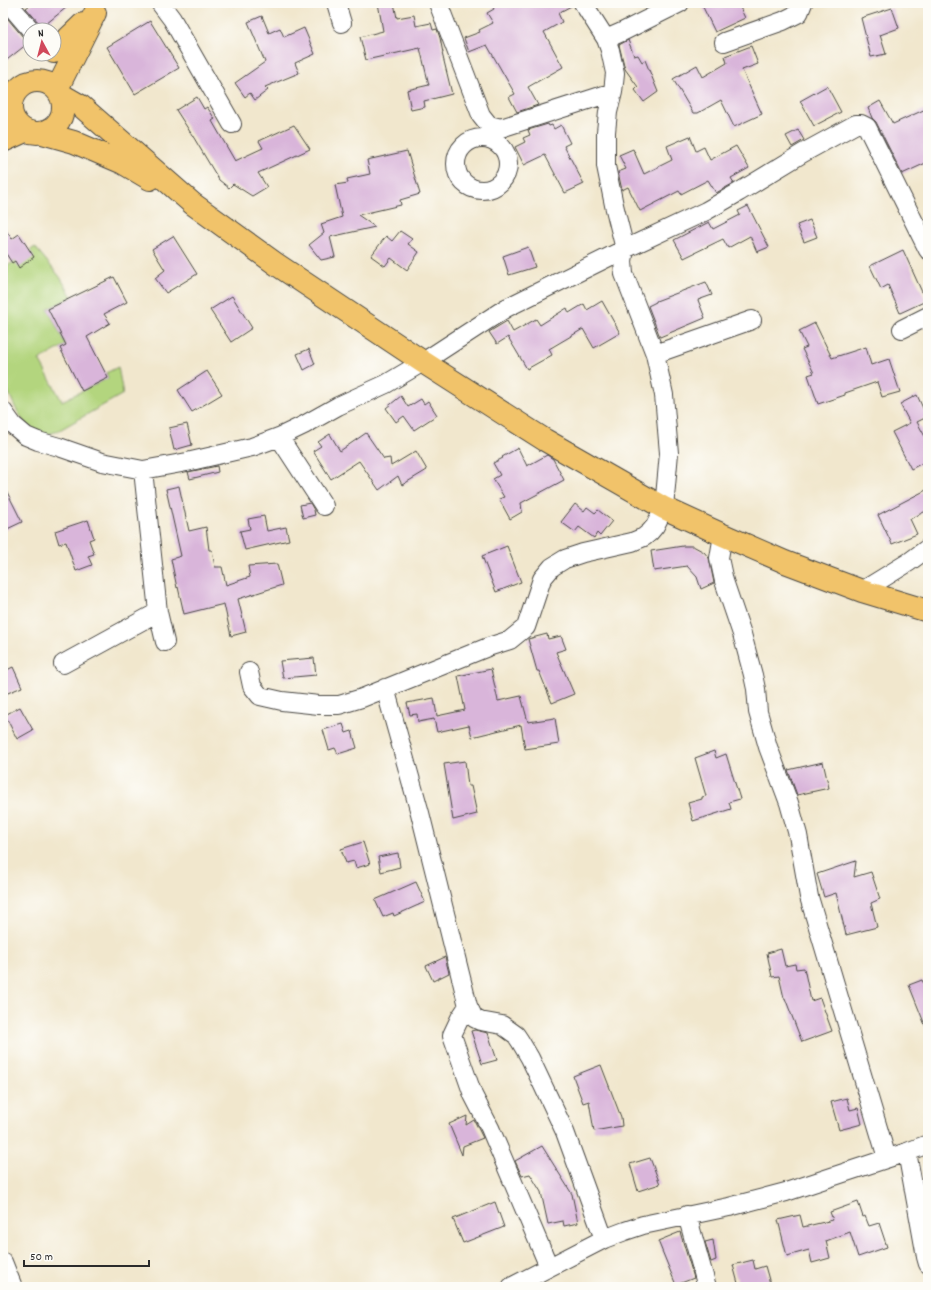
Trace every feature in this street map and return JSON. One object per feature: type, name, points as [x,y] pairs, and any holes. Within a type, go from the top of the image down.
[{"type":"main road","points":[[62,44],[100,8]]},
{"type":"main road","points":[[3,141],[34,132],[52,130],[59,123],[63,113],[63,104],[58,92],[100,8]]},
{"type":"main road","points":[[44,62],[10,96],[10,111],[18,126],[34,132],[74,142],[123,163],[193,204]]},
{"type":"main road","points":[[10,96],[30,82],[40,81],[49,84],[58,92],[81,106],[193,204],[276,264],[423,362],[545,440],[664,508],[785,562],[862,591],[928,611]]},
{"type":"street","points":[[8,3],[24,22]]},
{"type":"street","points":[[160,3],[172,19],[232,124]]},
{"type":"street","points":[[336,3],[342,23]]},
{"type":"street","points":[[438,3],[482,115],[487,132],[613,92]]},
{"type":"street","points":[[248,672],[252,686],[260,696],[282,701],[339,705],[362,698],[384,688],[510,640],[526,627],[542,579],[552,567],[565,559],[583,553],[632,542],[644,537],[655,526],[664,508],[670,453],[664,395],[655,354],[624,274],[623,261],[625,249],[606,166],[606,132],[615,73],[606,39],[583,3]]},
{"type":"street","points":[[606,39],[680,3]]},
{"type":"street","points":[[724,42],[783,21],[799,13],[803,3]]},
{"type":"street","points":[[3,411],[13,426],[26,436],[102,462],[143,470],[187,462],[252,447],[279,437],[338,406],[386,384],[423,362],[506,308],[706,211],[803,153],[856,124],[861,124],[867,127],[928,250]]},
{"type":"street","points":[[902,329],[928,316]]},
{"type":"street","points":[[655,354],[752,320]]},
{"type":"street","points":[[279,437],[324,506]]},
{"type":"street","points":[[143,470],[158,612],[165,642]]},
{"type":"street","points":[[723,535],[719,558],[724,581],[742,634],[753,676],[758,712],[768,747],[789,803],[798,835],[809,897],[887,1158]]},
{"type":"street","points":[[862,591],[909,562],[928,548]]},
{"type":"street","points":[[63,664],[158,612]]},
{"type":"street","points":[[384,688],[420,813],[471,1014],[474,1018],[480,1021],[502,1025],[516,1035],[520,1041],[530,1058],[565,1132],[604,1239]]},
{"type":"street","points":[[468,1006],[460,1018],[452,1035],[473,1095],[490,1128],[549,1267]]},
{"type":"street","points":[[511,1287],[604,1239],[643,1225],[729,1207],[786,1192],[928,1144]]},
{"type":"street","points":[[907,1152],[928,1264]]},
{"type":"street","points":[[687,1215],[707,1287]]},
{"type":"street","points":[[3,1262],[13,1287]]},
{"type":"green space","points":[[35,247],[60,277],[72,297],[48,309],[66,345],[39,360],[62,401],[108,378],[106,373],[118,367],[123,394],[56,432],[43,435],[36,434],[25,424],[16,409],[3,380],[3,269]]},
{"type":"building","points":[[33,3],[72,3],[48,22],[38,22],[26,8]]},
{"type":"building","points":[[378,3],[394,3],[397,18],[414,15],[416,26],[431,23],[433,30],[437,29],[452,94],[424,101],[425,107],[411,110],[407,90],[429,85],[420,48],[366,60],[360,37],[383,31]]},
{"type":"building","points":[[491,3],[573,3],[573,5],[558,13],[562,22],[544,32],[563,67],[528,87],[538,105],[517,112],[509,97],[515,94],[487,45],[469,52],[464,38],[480,32],[479,30],[493,23],[487,13],[494,9]]},
{"type":"building","points":[[701,3],[738,3],[745,18],[715,32]]},
{"type":"building","points":[[892,8],[899,28],[880,35],[886,54],[871,57],[861,18]]},
{"type":"building","points":[[3,13],[22,36],[22,48],[3,63]]},
{"type":"building","points":[[262,16],[269,33],[280,28],[284,37],[304,28],[315,54],[295,63],[299,73],[265,87],[268,90],[255,100],[250,93],[245,97],[235,83],[265,62],[248,22]]},
{"type":"building","points":[[150,21],[179,68],[135,94],[107,47]]},
{"type":"building","points":[[628,40],[634,56],[638,55],[642,62],[645,60],[658,92],[644,102],[635,90],[638,87],[625,69],[619,45]]},
{"type":"building","points":[[751,46],[758,64],[742,70],[762,114],[734,127],[721,100],[698,113],[693,113],[673,79],[697,65],[703,77],[727,63],[725,56]]},
{"type":"building","points":[[827,86],[841,112],[814,126],[800,101]]},
{"type":"building","points":[[197,97],[204,109],[207,107],[215,119],[212,121],[235,161],[263,148],[259,141],[294,125],[310,149],[258,173],[267,187],[252,196],[233,184],[229,188],[219,180],[176,110]]},
{"type":"building","points":[[880,101],[893,124],[928,108],[928,162],[902,174],[868,108]]},
{"type":"building","points":[[548,124],[549,126],[552,125],[554,129],[561,125],[570,143],[564,146],[584,184],[565,193],[545,155],[524,165],[515,147],[525,142],[523,138],[530,135],[528,130]]},
{"type":"building","points":[[798,130],[804,140],[792,147],[786,136]]},
{"type":"building","points":[[690,136],[696,151],[704,147],[710,160],[736,146],[749,168],[731,178],[734,183],[716,193],[708,180],[681,194],[679,191],[640,211],[628,187],[622,190],[618,172],[626,169],[619,155],[633,149],[644,174],[672,160],[667,146]]},
{"type":"building","points":[[407,151],[420,194],[400,200],[401,205],[358,215],[375,227],[330,237],[335,257],[321,260],[309,245],[324,233],[321,224],[342,217],[335,185],[348,183],[347,179],[370,174],[367,160]]},
{"type":"building","points":[[748,206],[769,247],[757,252],[750,236],[728,248],[723,239],[684,258],[674,240],[709,222],[713,229],[740,215],[738,211]]},
{"type":"building","points":[[810,220],[817,237],[804,242],[797,225]]},
{"type":"building","points":[[3,226],[12,239],[19,234],[34,257],[19,268],[15,261],[12,263],[3,249]]},
{"type":"building","points":[[400,231],[412,239],[408,244],[419,252],[407,270],[391,258],[385,266],[371,256],[386,236],[392,241]]},
{"type":"building","points":[[173,236],[197,274],[166,293],[155,278],[165,270],[152,249]]},
{"type":"building","points":[[528,247],[535,267],[509,275],[503,256]]},
{"type":"building","points":[[903,250],[926,301],[900,313],[888,285],[881,289],[870,266]]},
{"type":"building","points":[[114,277],[127,302],[104,314],[110,323],[87,337],[108,378],[82,391],[60,348],[66,345],[48,309]]},
{"type":"building","points":[[706,282],[712,295],[698,300],[705,318],[660,337],[648,306],[656,301]]},
{"type":"building","points":[[232,296],[252,328],[231,342],[210,310]]},
{"type":"building","points":[[602,301],[620,333],[594,348],[583,329],[549,349],[552,355],[527,369],[508,337],[497,344],[489,332],[507,321],[513,332],[536,319],[540,325],[567,308],[569,313],[584,304],[587,310]]},
{"type":"building","points":[[815,323],[832,358],[866,347],[871,365],[889,359],[900,392],[882,397],[877,382],[818,404],[808,375],[814,373],[802,349],[807,347],[799,331]]},
{"type":"building","points":[[309,349],[315,364],[304,370],[297,354]]},
{"type":"building","points":[[207,371],[222,394],[192,412],[178,390]]},
{"type":"building","points":[[917,395],[927,417],[917,422],[928,442],[928,460],[911,469],[892,432],[910,423],[900,404]]},
{"type":"building","points":[[401,396],[408,407],[421,399],[424,404],[428,401],[437,415],[414,430],[404,416],[396,422],[386,408]]},
{"type":"building","points":[[187,424],[192,445],[174,450],[169,428]]},
{"type":"building","points":[[366,433],[384,459],[390,458],[391,466],[416,451],[427,470],[402,485],[398,476],[379,490],[359,461],[331,479],[313,451],[321,446],[318,442],[330,434],[340,451]]},
{"type":"building","points":[[518,448],[527,466],[547,455],[553,459],[564,480],[521,503],[522,512],[510,519],[499,499],[504,497],[493,479],[500,475],[493,463]]},
{"type":"building","points":[[217,466],[218,472],[190,479],[188,472]]},
{"type":"building","points":[[3,484],[22,522],[3,531]]},
{"type":"building","points":[[179,486],[189,531],[206,527],[209,550],[212,550],[215,567],[222,567],[226,585],[250,577],[248,566],[277,564],[282,585],[238,599],[246,632],[231,636],[224,604],[184,614],[171,559],[181,556],[166,489]]},
{"type":"building","points":[[928,489],[928,510],[910,519],[917,534],[892,544],[878,515]]},
{"type":"building","points":[[310,503],[315,515],[303,518],[300,505]]},
{"type":"building","points":[[575,504],[584,511],[587,507],[595,513],[598,510],[612,521],[600,536],[597,533],[594,538],[579,527],[575,532],[561,522]]},
{"type":"building","points":[[264,516],[267,531],[286,527],[289,540],[245,550],[240,531],[250,529],[248,519]]},
{"type":"building","points":[[88,520],[94,538],[89,540],[94,554],[88,556],[92,565],[76,571],[66,542],[59,544],[55,531]]},
{"type":"building","points":[[507,546],[521,582],[496,592],[482,556]]},
{"type":"building","points":[[693,546],[704,552],[709,558],[714,583],[701,589],[697,577],[687,566],[654,571],[651,551]]},
{"type":"building","points":[[547,634],[548,639],[561,636],[566,649],[556,652],[574,694],[552,703],[539,671],[537,671],[528,639]]},
{"type":"building","points":[[314,658],[316,675],[283,678],[280,661]]},
{"type":"building","points":[[13,667],[22,687],[3,695],[3,672]]},
{"type":"building","points":[[491,669],[498,701],[521,696],[528,722],[555,718],[559,744],[525,749],[521,725],[472,737],[469,725],[437,732],[434,719],[418,722],[417,714],[410,715],[407,703],[434,698],[437,716],[465,710],[458,676]]},
{"type":"building","points":[[20,707],[33,730],[17,739],[5,715]]},
{"type":"building","points":[[343,724],[346,733],[352,731],[357,748],[338,754],[335,748],[329,750],[323,730]]},
{"type":"building","points":[[714,751],[716,758],[726,754],[740,799],[729,802],[731,809],[693,821],[688,803],[702,799],[702,797],[706,796],[695,758]]},
{"type":"building","points":[[465,761],[468,786],[471,786],[477,814],[453,820],[444,764]]},
{"type":"building","points":[[823,762],[829,788],[797,795],[788,770]]},
{"type":"building","points":[[363,842],[370,864],[356,868],[354,861],[346,863],[341,849]]},
{"type":"building","points":[[398,853],[400,867],[381,872],[378,857]]},
{"type":"building","points":[[856,861],[854,877],[871,872],[880,899],[871,903],[877,927],[846,935],[836,893],[824,897],[817,874]]},
{"type":"building","points":[[416,882],[425,902],[394,916],[393,913],[383,917],[375,900]]},
{"type":"building","points":[[781,949],[785,966],[795,964],[796,969],[804,968],[811,1001],[820,998],[832,1031],[802,1042],[784,998],[779,976],[772,977],[767,953]]},
{"type":"building","points":[[445,957],[449,973],[433,981],[426,966]]},
{"type":"building","points":[[922,980],[925,986],[928,984],[927,1030],[909,985]]},
{"type":"building","points":[[475,1030],[488,1033],[497,1060],[482,1064],[471,1031]]},
{"type":"building","points":[[601,1065],[621,1117],[622,1126],[594,1131],[589,1101],[583,1103],[573,1076]]},
{"type":"building","points":[[847,1098],[850,1110],[858,1108],[862,1124],[839,1130],[831,1102]]},
{"type":"building","points":[[467,1116],[466,1125],[474,1120],[483,1138],[463,1146],[462,1155],[449,1124]]},
{"type":"building","points":[[542,1146],[572,1194],[578,1223],[564,1226],[563,1221],[548,1224],[541,1192],[530,1174],[522,1176],[515,1161]]},
{"type":"building","points":[[650,1158],[660,1184],[638,1191],[630,1164]]},
{"type":"building","points":[[495,1202],[504,1227],[463,1243],[453,1219]]},
{"type":"building","points":[[858,1202],[863,1217],[865,1216],[869,1226],[879,1223],[887,1247],[858,1257],[850,1232],[826,1241],[830,1258],[812,1263],[809,1250],[787,1256],[778,1220],[800,1215],[803,1227],[833,1220],[830,1212]]},
{"type":"building","points":[[680,1232],[694,1278],[676,1285],[658,1241]]},
{"type":"building","points":[[713,1240],[716,1260],[711,1262],[705,1242]]},
{"type":"building","points":[[753,1260],[755,1269],[765,1266],[771,1287],[739,1287],[733,1265]]}]
